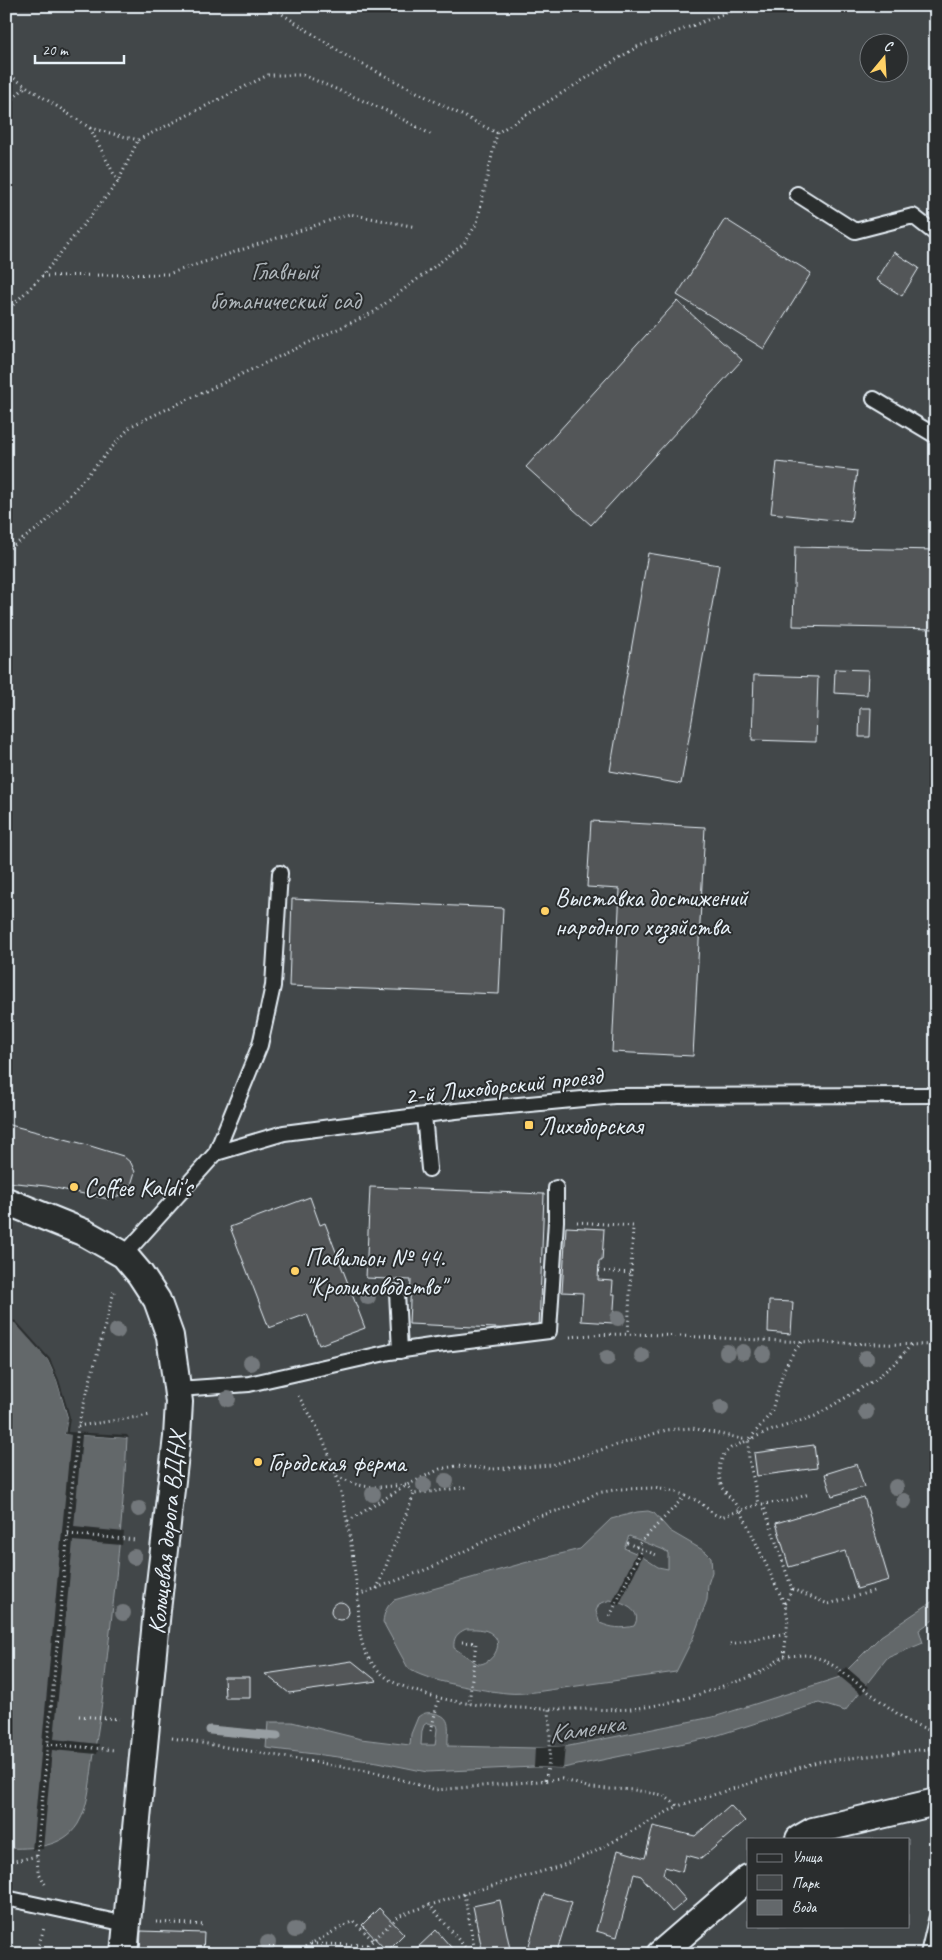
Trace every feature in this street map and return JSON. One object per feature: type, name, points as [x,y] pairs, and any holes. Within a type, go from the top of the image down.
[{"type":"street","name":"Кольцевая дорога ВДНХ","points":[[6,1201],[85,1233],[124,1255],[158,1300],[170,1336],[179,1402],[177,1437],[145,1734],[124,1954]]},
{"type":"street","points":[[801,1838],[813,1831],[936,1802]]},
{"type":"street","points":[[660,1954],[747,1879]]},
{"type":"lane","points":[[797,194],[855,231],[913,216],[936,234]]},
{"type":"lane","points":[[874,399],[936,436]]},
{"type":"lane","points":[[124,1255],[216,1153],[260,1044],[271,994],[280,873]]},
{"type":"lane","name":"2-й Лихоборский проезд","points":[[216,1153],[284,1133],[424,1115],[614,1096],[936,1094]]},
{"type":"lane","points":[[424,1115],[429,1169]]},
{"type":"lane","points":[[178,1389],[249,1384],[400,1351],[549,1331],[556,1221],[556,1188]]},
{"type":"lane","points":[[397,1292],[400,1351]]},
{"type":"lane","points":[[6,1898],[126,1922]]},
{"type":"lane","points":[[928,1954],[936,1920]]},
{"type":"path","points":[[270,6],[348,57],[496,133]]},
{"type":"path","points":[[6,551],[44,524],[131,426],[374,312],[464,244],[477,223],[496,133],[637,47],[744,6]]},
{"type":"path","points":[[6,73],[90,128],[138,140]]},
{"type":"path","points":[[6,312],[42,276],[118,182],[138,140],[268,75],[302,75],[387,111],[434,136]]},
{"type":"path","points":[[6,106],[26,86]]},
{"type":"path","points":[[90,128],[118,182]]},
{"type":"path","points":[[42,276],[168,274],[350,214],[416,226]]},
{"type":"path","points":[[556,1221],[633,1226],[628,1334]]},
{"type":"path","points":[[599,1271],[631,1273]]},
{"type":"path","points":[[48,1889],[38,1871],[36,1856],[78,1426],[106,1322]]},
{"type":"path","points":[[560,1338],[589,1334],[628,1334],[802,1342],[936,1345]]},
{"type":"path","points":[[785,1605],[792,1589],[778,1546],[761,1504],[749,1460],[748,1440],[771,1413],[784,1369],[792,1353],[802,1342]]},
{"type":"path","points":[[784,1656],[788,1619],[785,1605],[741,1510],[722,1488],[719,1476],[720,1464],[724,1454],[731,1448],[764,1433],[815,1416],[876,1380],[911,1345]]},
{"type":"path","points":[[297,1395],[324,1442],[336,1476],[348,1521],[358,1595],[358,1624],[366,1654],[381,1674],[399,1685],[469,1704],[618,1711],[662,1704],[701,1694],[752,1676],[784,1656],[808,1655],[824,1660],[837,1668],[907,1721],[936,1733]]},
{"type":"path","points":[[78,1426],[151,1414]]},
{"type":"path","points":[[348,1521],[407,1485],[440,1469],[456,1466],[493,1468],[552,1465],[666,1430],[692,1428],[748,1440]]},
{"type":"path","points":[[336,1476],[364,1487],[407,1485]]},
{"type":"path","points":[[407,1485],[414,1494]]},
{"type":"path","points":[[414,1494],[467,1487]]},
{"type":"path","points":[[358,1595],[452,1559],[532,1518],[570,1507],[597,1493],[620,1488],[655,1488],[698,1501],[714,1514],[721,1517],[761,1504],[788,1501],[809,1494]]},
{"type":"path","points":[[377,1589],[414,1494]]},
{"type":"path","points":[[636,1547],[685,1496]]},
{"type":"path","points":[[68,1534],[134,1539]]},
{"type":"path","points":[[628,1543],[641,1551],[659,1556]]},
{"type":"path","points":[[778,1546],[783,1545]]},
{"type":"path","points":[[610,1616],[641,1551]]},
{"type":"path","points":[[792,1589],[828,1604],[877,1590]]},
{"type":"path","points":[[730,1644],[787,1634]]},
{"type":"path","points":[[462,1642],[476,1643],[469,1704]]},
{"type":"path","points":[[431,1731],[439,1697]]},
{"type":"path","points":[[545,1780],[550,1746],[549,1709]]},
{"type":"path","points":[[79,1716],[122,1719]]},
{"type":"path","points":[[145,1734],[379,1773],[436,1790],[562,1779],[590,1788],[634,1790],[663,1795],[678,1806]]},
{"type":"path","points":[[47,1744],[112,1750]]},
{"type":"path","points":[[363,1954],[368,1945],[400,1915],[429,1904],[561,1866],[596,1850],[678,1806],[818,1762],[936,1748]]},
{"type":"path","points":[[6,1860],[15,1861],[36,1856]]},
{"type":"path","points":[[429,1904],[467,1950],[474,1946],[464,1894]]},
{"type":"path","points":[[292,1954],[353,1921],[373,1940]]},
{"type":"path","points":[[126,1922],[205,1925]]},
{"type":"path","points":[[310,1944],[368,1945]]},
{"type":"green space","name":"Выставка достижений народного хозяйства","points":[[6,6],[936,6],[936,1954],[6,1954]]},
{"type":"water","points":[[6,1321],[15,1322],[48,1360],[57,1380],[68,1418],[65,1434],[127,1438],[114,1600],[102,1705],[85,1808],[78,1824],[64,1838],[46,1845],[26,1848],[6,1848]]},
{"type":"water","points":[[648,1511],[654,1513],[670,1531],[706,1552],[711,1557],[712,1572],[708,1584],[707,1600],[693,1638],[676,1672],[535,1692],[507,1693],[455,1685],[427,1677],[408,1668],[383,1622],[386,1610],[394,1600],[580,1549],[611,1519]],"holes":[[[629,1536],[668,1553],[668,1569],[658,1567],[638,1554],[624,1548]],[[610,1600],[630,1608],[636,1616],[634,1626],[617,1628],[600,1623],[596,1611],[599,1604]],[[466,1629],[479,1629],[492,1634],[498,1643],[492,1658],[478,1664],[454,1648],[455,1639]]]},
{"type":"water","points":[[936,1599],[936,1618],[919,1630],[923,1643],[887,1658],[845,1711],[819,1703],[709,1738],[563,1768],[534,1767],[427,1772],[378,1762],[266,1748],[268,1722],[292,1722],[361,1739],[410,1745],[411,1734],[418,1717],[429,1713],[440,1715],[447,1721],[448,1746],[535,1748],[569,1746],[717,1716],[840,1677],[881,1636]],"holes":[[[427,1723],[436,1725],[435,1745],[421,1745],[424,1725]]]},
{"type":"pier","points":[[6,1319],[16,1321],[50,1359],[59,1380],[70,1417],[68,1432],[127,1435],[129,1438],[82,1435],[74,1527],[124,1532],[122,1545],[73,1541],[54,1739],[99,1744],[97,1754],[52,1750],[43,1849],[32,1850],[71,1435],[65,1434],[68,1417],[57,1380],[48,1360],[15,1323],[6,1321]]},
{"type":"pier","points":[[637,1552],[643,1555],[619,1605],[612,1603]]},
{"type":"pier","points":[[846,1667],[869,1687],[861,1694],[838,1675]]},
{"type":"pier","points":[[565,1746],[563,1768],[534,1767],[535,1748]]},
{"type":"building","points":[[725,219],[811,273],[764,349],[677,295]]},
{"type":"building","points":[[894,252],[919,268],[902,296],[877,280]]},
{"type":"building","points":[[677,301],[742,360],[591,525],[526,467]]},
{"type":"building","points":[[777,462],[857,471],[851,522],[771,513]]},
{"type":"building","points":[[795,547],[936,550],[936,629],[793,626]]},
{"type":"building","points":[[648,553],[719,565],[681,784],[610,771]]},
{"type":"building","points":[[835,669],[868,670],[867,695],[834,693]]},
{"type":"building","points":[[754,675],[818,677],[816,742],[752,740]]},
{"type":"building","points":[[860,708],[871,708],[870,737],[859,737]]},
{"type":"building","points":[[591,821],[705,827],[693,1056],[612,1052],[620,889],[587,887]]},
{"type":"building","points":[[292,899],[503,908],[499,994],[289,986]]},
{"type":"building","points":[[6,1124],[123,1156],[131,1163],[135,1172],[130,1188],[124,1194],[108,1199],[46,1186],[6,1182]]},
{"type":"building","points":[[370,1187],[544,1194],[539,1330],[409,1324],[411,1280],[366,1278]]},
{"type":"building","name":"Павильон № 44. \"Кролиководство\"","points":[[310,1197],[320,1225],[325,1223],[365,1328],[319,1345],[307,1314],[269,1328],[230,1227]]},
{"type":"building","points":[[566,1227],[604,1229],[602,1261],[599,1261],[598,1280],[613,1281],[612,1294],[615,1294],[613,1323],[581,1321],[583,1293],[562,1292]]},
{"type":"building","points":[[769,1301],[793,1302],[791,1334],[768,1332]]},
{"type":"building","points":[[814,1445],[817,1468],[757,1476],[754,1453]]},
{"type":"building","points":[[857,1464],[864,1487],[832,1496],[825,1474]]},
{"type":"building","points":[[864,1497],[889,1580],[857,1589],[845,1551],[789,1567],[776,1523]]},
{"type":"building","points":[[340,1602],[348,1607],[349,1611],[344,1619],[340,1620],[332,1615],[331,1611],[336,1603]]},
{"type":"building","points":[[352,1661],[377,1681],[289,1693],[265,1674]]},
{"type":"building","points":[[224,1677],[250,1677],[250,1698],[225,1698]]},
{"type":"building","points":[[730,1805],[745,1821],[701,1859],[686,1855],[682,1872],[665,1867],[663,1874],[686,1900],[672,1912],[641,1876],[634,1874],[617,1937],[596,1931],[618,1850],[645,1858],[653,1826],[695,1836]]},
{"type":"building","points":[[544,1894],[572,1902],[556,1954],[521,1954],[527,1952]]},
{"type":"building","points":[[500,1900],[511,1954],[483,1954],[473,1906]]},
{"type":"building","points":[[379,1908],[404,1934],[387,1951],[362,1925]]},
{"type":"building","points":[[436,1930],[457,1954],[419,1954],[415,1950]]},
{"type":"building","points":[[141,1931],[204,1933],[203,1954],[140,1954]]},
{"type":"waterway","name":"Каменка","points":[[210,1730],[277,1736]]},
{"type":"place","name":"Выставка достижений народного хозяйства","points":[[545,911]]},
{"type":"place","name":"Лихоборская","points":[[529,1125]]},
{"type":"place","name":"Coffee Kaldi's","points":[[74,1187]]},
{"type":"place","name":"Павильон № 44. \"Кролиководство\"","points":[[295,1271]]},
{"type":"place","name":"Городская ферма","points":[[258,1462]]},
{"type":"park label","name":"Главный ботанический сад","points":[[285,286]]}]
